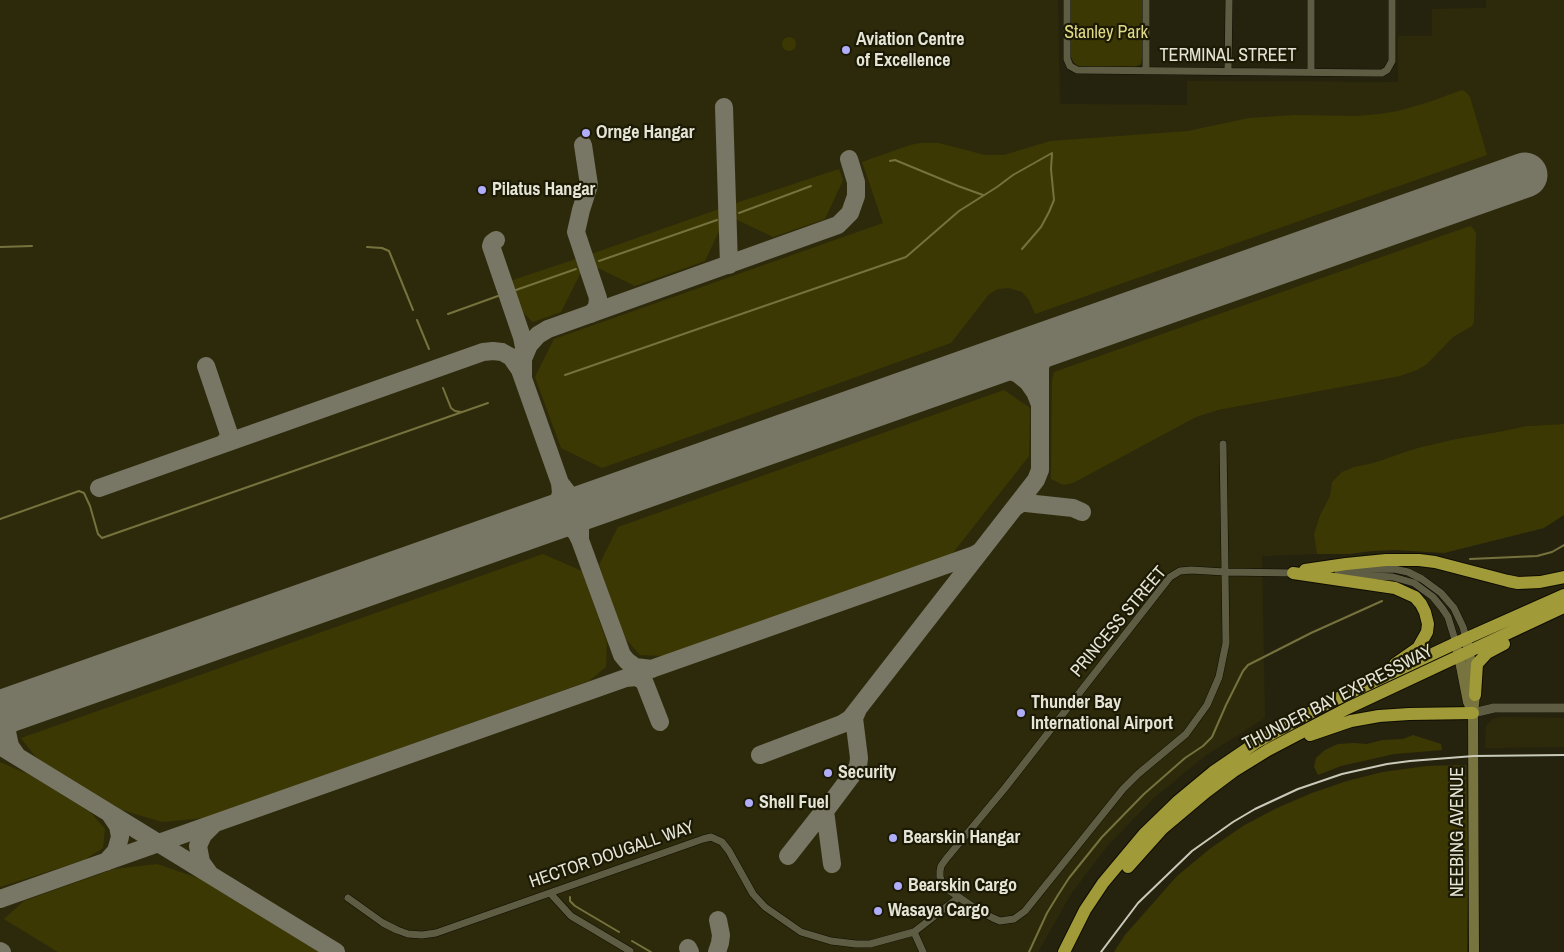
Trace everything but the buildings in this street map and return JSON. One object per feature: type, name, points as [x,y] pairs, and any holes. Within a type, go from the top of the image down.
[{"type":"highway","points":[[1293,573],[1346,564],[1386,560],[1419,560],[1435,562],[1513,582],[1540,582],[1564,577]]},
{"type":"highway","points":[[1293,573],[1395,588],[1415,597],[1422,604],[1427,618],[1426,632],[1418,648],[1399,662],[1330,702]]},
{"type":"highway","name":"THUNDER BAY EXPRESSWAY","points":[[1074,933],[1085,910],[1103,883],[1144,834],[1178,801],[1213,772],[1257,742],[1330,702],[1564,595]]},
{"type":"highway","points":[[1474,694],[1476,668],[1483,657],[1564,607]]},
{"type":"highway","name":"THUNDER BAY EXPRESSWAY","points":[[1074,933],[1162,828],[1234,771],[1268,750],[1348,708],[1564,607]]},
{"type":"highway","points":[[1268,750],[1351,721],[1379,716],[1409,714],[1474,713]]},
{"type":"highway","points":[[1064,952],[1074,933]]},
{"type":"main road","name":"NEEBING AVENUE","points":[[1461,641],[1474,694],[1474,952]]},
{"type":"main road","name":"NEEBING AVENUE","points":[[1464,654],[1468,702],[1474,713]]},
{"type":"street","name":"TERMINAL STREET","points":[[1066,0],[1067,59],[1070,66],[1077,70],[1382,73],[1387,70],[1392,61],[1392,0]]},
{"type":"street","points":[[1146,0],[1146,71]]},
{"type":"street","points":[[1228,71],[1229,0]]},
{"type":"street","points":[[1311,0],[1311,72]]},
{"type":"street","name":"PRINCESS STREET","points":[[1223,444],[1225,572],[1226,643],[1224,658],[1212,696],[1194,724],[1182,738],[1138,774],[1123,789],[1020,916],[1014,920],[1000,921],[976,909],[950,891],[940,877],[941,866],[1164,585],[1174,574],[1180,571],[1225,572],[1293,573],[1387,568],[1408,572],[1430,584],[1450,603],[1460,621],[1461,641]]},
{"type":"street","points":[[1474,713],[1494,708],[1564,708]]},
{"type":"street","name":"HECTOR DOUGALL WAY","points":[[348,898],[383,923],[408,934],[422,935],[448,930],[711,837],[722,842],[729,851],[753,894],[765,907],[801,932],[831,941],[856,944],[870,944],[914,932]]},
{"type":"street","points":[[550,893],[571,916],[630,951]]},
{"type":"street","points":[[923,952],[914,932],[959,897]]},
{"type":"shaded area","name":"Thunder Bay International Airport","points":[[0,0],[1058,0],[1060,104],[1187,105],[1187,81],[1398,82],[1398,36],[1432,36],[1432,9],[1486,8],[1486,0],[1564,0],[1564,424],[1527,426],[1414,449],[1373,463],[1354,467],[1342,473],[1332,482],[1330,496],[1320,515],[1314,534],[1317,554],[1262,556],[1265,718],[1206,755],[1155,797],[1108,845],[1071,894],[1038,952],[0,952]]},
{"type":"shaded area","points":[[1501,717],[1564,718],[1564,747],[1485,748],[1486,726],[1493,719]]},
{"type":"green space","name":"Stanley Park","points":[[1070,0],[1142,0],[1141,64],[1135,67],[1078,66],[1074,63],[1070,55]]},
{"type":"green space","points":[[786,37],[792,37],[796,44],[792,51],[786,51],[782,47],[782,41]]},
{"type":"green space","points":[[1462,90],[1470,97],[1487,155],[1035,314],[1029,300],[1022,292],[1009,288],[998,289],[989,294],[951,343],[602,468],[561,448],[535,377],[554,339],[883,223],[862,162],[910,145],[939,143],[985,155],[1004,155],[1050,141],[1188,131],[1249,118],[1295,115],[1357,116],[1379,114],[1398,111]]},
{"type":"green space","points":[[839,169],[843,180],[825,219],[773,237],[733,218],[732,205],[736,203]]},
{"type":"green space","points":[[722,208],[722,225],[705,261],[635,286],[596,267],[591,254]]},
{"type":"green space","points":[[1470,226],[1476,234],[1474,322],[1472,326],[1453,337],[1427,364],[1400,376],[1218,410],[1196,417],[1073,483],[1064,485],[1051,479],[1052,380],[1054,372]]},
{"type":"green space","points":[[576,259],[581,272],[561,312],[533,322],[520,310],[510,281]]},
{"type":"green space","points":[[1004,390],[1030,408],[1029,456],[952,554],[664,656],[640,655],[624,637],[599,565],[618,527]]},
{"type":"green space","points":[[1564,424],[1564,515],[1544,528],[1444,553],[1395,550],[1349,554],[1317,554],[1314,534],[1320,515],[1330,496],[1332,482],[1342,472],[1414,449],[1456,439],[1527,426]]},
{"type":"green space","points":[[543,554],[582,571],[607,643],[606,667],[589,681],[204,818],[162,822],[122,810],[41,761],[21,738]]},
{"type":"green space","points":[[1413,735],[1441,744],[1442,750],[1394,754],[1341,766],[1318,775],[1314,767],[1316,758],[1325,750],[1338,744],[1367,744],[1383,740],[1403,739]]},
{"type":"green space","points":[[0,762],[30,775],[90,812],[105,829],[103,848],[84,860],[0,887]]},
{"type":"green space","points":[[1466,765],[1467,952],[1114,952],[1125,935],[1177,876],[1211,848],[1243,826],[1277,808],[1347,781],[1383,772],[1427,766]]},
{"type":"green space","points":[[157,864],[198,878],[319,952],[58,952],[4,919],[24,901],[114,869]]},
{"type":"waterway","points":[[565,375],[906,257],[959,211],[1013,175],[1052,153]]},
{"type":"waterway","points":[[1022,249],[1041,227],[1054,200],[1051,169],[1052,154]]},
{"type":"waterway","points":[[890,161],[895,160],[983,195]]},
{"type":"waterway","points":[[739,213],[811,186]]},
{"type":"waterway","points":[[599,261],[717,220]]},
{"type":"waterway","points":[[0,247],[32,246]]},
{"type":"waterway","points":[[367,247],[382,248],[389,251],[413,310]]},
{"type":"waterway","points":[[516,290],[576,269]]},
{"type":"waterway","points":[[448,314],[498,296]]},
{"type":"waterway","points":[[417,320],[429,349]]},
{"type":"waterway","points":[[443,388],[451,408],[461,412]]},
{"type":"waterway","points":[[0,519],[79,491],[84,493],[98,534],[102,538],[488,403]]},
{"type":"waterway","points":[[1470,559],[1537,556],[1552,552],[1564,545]]},
{"type":"waterway","points":[[1029,952],[1047,913],[1058,895],[1069,878],[1102,837],[1144,794],[1212,737],[1226,705],[1248,665],[1311,633],[1382,601]]},
{"type":"waterway","points":[[570,897],[570,901],[575,906],[619,932]]},
{"type":"waterway","points":[[632,941],[651,952]]},
{"type":"taxiway","points":[[724,107],[729,265]]},
{"type":"taxiway","points":[[583,145],[589,185],[576,232],[598,298],[597,307],[591,314]]},
{"type":"taxiway","points":[[523,376],[523,359],[529,345],[538,335],[548,329],[838,225],[850,213],[856,196],[856,182],[849,159]]},
{"type":"taxiway","points":[[496,240],[491,246],[522,337],[524,347],[523,358]]},
{"type":"taxiway","points":[[760,755],[842,724],[850,719],[1036,480],[1040,470],[1040,367],[1045,353],[1060,341],[1118,321]]},
{"type":"taxiway","points":[[99,488],[483,352],[493,351],[502,352],[511,357],[520,370],[560,483],[570,496],[579,501],[591,502],[656,480]]},
{"type":"taxiway","points":[[206,366],[229,434],[229,437],[223,444]]},
{"type":"taxiway","points":[[961,376],[987,368],[997,367],[1009,370],[1028,382],[1039,402]]},
{"type":"taxiway","points":[[537,521],[549,516],[557,507],[561,493],[560,483]]},
{"type":"taxiway","points":[[605,502],[593,507],[584,515],[580,525],[580,540],[622,655],[635,667],[652,669]]},
{"type":"taxiway","points":[[1017,506],[1021,503],[1026,503],[1073,508],[1082,512]]},
{"type":"taxiway","points":[[485,544],[549,521],[562,523],[570,527],[576,532],[580,540]]},
{"type":"taxiway","points":[[0,899],[981,551]]},
{"type":"taxiway","points":[[626,678],[636,677],[644,681],[660,722]]},
{"type":"taxiway","points":[[17,756],[10,746],[7,732],[9,723],[17,711],[24,706],[84,685]]},
{"type":"taxiway","points":[[832,864],[825,811],[858,767],[859,758],[854,718],[858,709]]},
{"type":"taxiway","points":[[0,746],[336,952]]},
{"type":"taxiway","points":[[788,856],[825,809]]},
{"type":"taxiway","points":[[106,862],[116,851],[120,837],[118,826],[110,814]]},
{"type":"taxiway","points":[[209,873],[201,862],[198,846],[203,835],[213,825]]},
{"type":"taxiway","points":[[717,952],[721,935],[718,920]]},
{"type":"taxiway","points":[[688,948],[690,952]]},
{"type":"runway","points":[[0,713],[1525,175]]},
{"type":"railway","points":[[1101,952],[1138,903],[1192,851],[1255,809],[1298,789],[1342,774],[1410,761],[1474,756],[1564,755]]},
{"type":"place","name":"Aviation Centre of Excellence","points":[[846,50]]},
{"type":"place","name":"Ornge Hangar","points":[[586,133]]},
{"type":"place","name":"Pilatus Hangar","points":[[482,190]]},
{"type":"place","name":"Thunder Bay International Airport","points":[[1021,713]]},
{"type":"place","name":"Security","points":[[828,773]]},
{"type":"place","name":"Shell Fuel","points":[[749,803]]},
{"type":"place","name":"Bearskin Hangar","points":[[893,838]]},
{"type":"place","name":"Bearskin Cargo","points":[[898,886]]},
{"type":"place","name":"Wasaya Cargo","points":[[878,911]]}]
